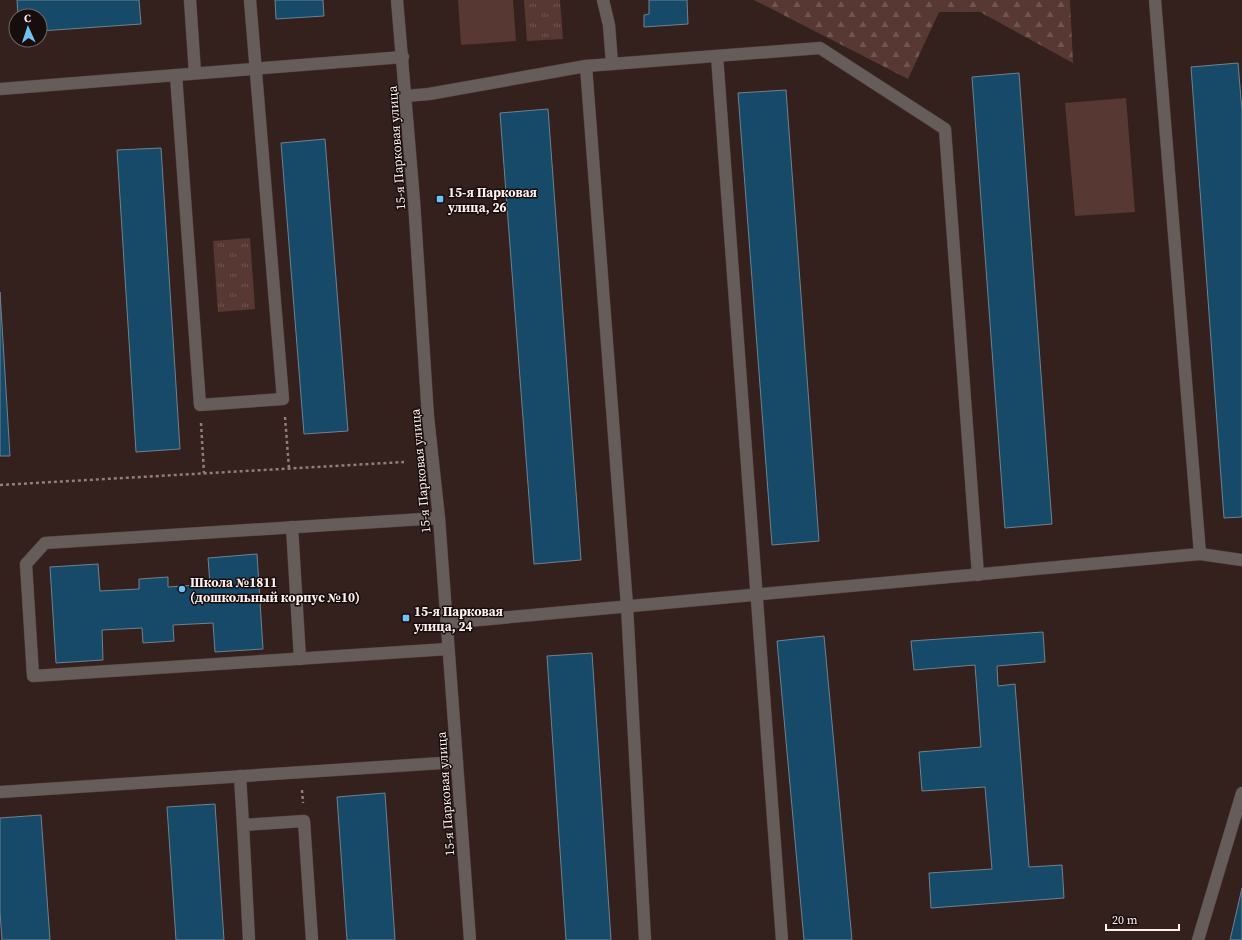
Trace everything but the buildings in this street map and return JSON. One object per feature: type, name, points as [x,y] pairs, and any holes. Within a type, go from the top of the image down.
[{"type":"street","points":[[190,0],[195,74]]},
{"type":"street","points":[[176,75],[200,405],[283,399],[250,0]]},
{"type":"street","name":"15-я Парковая улица","points":[[397,0],[406,96],[428,417],[439,518],[470,940]]},
{"type":"street","points":[[603,0],[609,25],[612,64]]},
{"type":"street","points":[[1155,0],[1200,554]]},
{"type":"street","points":[[406,96],[429,94],[586,66],[820,48],[945,130],[978,575]]},
{"type":"street","points":[[717,56],[758,595],[782,940]]},
{"type":"street","points":[[0,90],[403,57]]},
{"type":"street","points":[[586,66],[627,606],[645,940]]},
{"type":"street","points":[[439,518],[45,543],[26,564],[33,676],[448,649]]},
{"type":"street","points":[[292,527],[300,659]]},
{"type":"street","points":[[446,623],[1200,554],[1242,560]]},
{"type":"street","points":[[0,792],[457,762]]},
{"type":"street","points":[[240,776],[249,940]]},
{"type":"street","points":[[1198,940],[1242,795]]},
{"type":"street","points":[[243,825],[304,821],[312,940]]},
{"type":"path","points":[[283,399],[289,468]]},
{"type":"path","points":[[200,405],[204,473]]},
{"type":"path","points":[[0,485],[404,462]]},
{"type":"path","points":[[301,772],[304,821]]},
{"type":"green space","points":[[458,0],[513,0],[516,41],[461,45]]},
{"type":"green space","points":[[524,0],[560,0],[563,39],[527,41]]},
{"type":"green space","points":[[754,0],[1070,0],[1073,63],[980,12],[939,12],[908,79]]},
{"type":"green space","points":[[1126,98],[1135,212],[1075,216],[1065,103]]},
{"type":"green space","points":[[250,238],[255,309],[218,312],[213,241]]},
{"type":"place","name":"15-я Парковая улица, 26","points":[[440,199]]},
{"type":"place","name":"Школа №1811 (дошкольный корпус №10)","points":[[182,589]]},
{"type":"place","name":"15-я Парковая улица, 24","points":[[406,618]]}]
